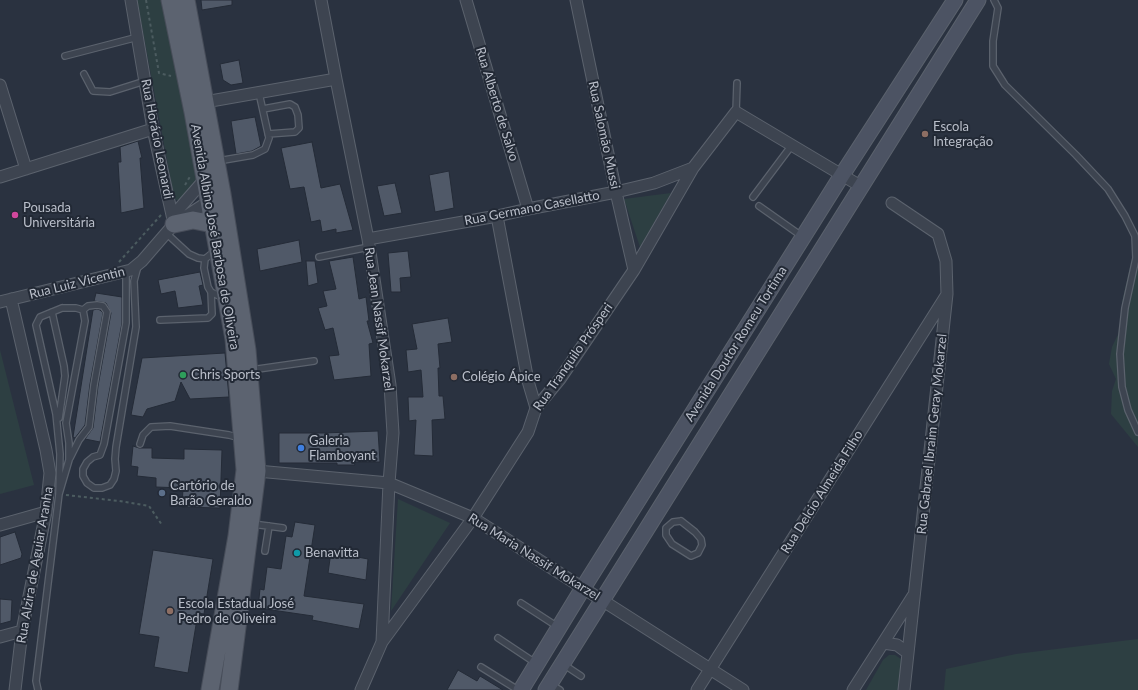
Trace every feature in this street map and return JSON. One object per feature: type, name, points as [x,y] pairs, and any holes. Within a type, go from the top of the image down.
[{"type":"main road","name":"Avenida Albino José Barbosa de Oliveira","points":[[170,0],[194,112],[205,180],[215,198],[247,350],[249,370],[257,471],[228,690]]},
{"type":"main road","name":"Avenida Albino José Barbosa de Oliveira","points":[[186,0],[216,161],[214,224],[211,254],[227,300],[234,339],[246,470],[237,536],[210,690]]},
{"type":"main road","name":"Avenida Doutor Romeu Tortima","points":[[521,690],[583,588],[803,237],[955,0]]},
{"type":"main road","name":"Avenida Doutor Romeu Tortima","points":[[552,688],[562,664],[603,600],[660,525],[862,187],[978,0]]},
{"type":"main road","points":[[170,229],[193,220],[214,224]]},
{"type":"street","name":"Rua Horácio Leonardi","points":[[131,0],[170,229]]},
{"type":"street","name":"Rua Jean Nassif Mokarzel","points":[[321,0],[369,243],[390,385],[393,433],[389,483],[382,642]]},
{"type":"street","name":"Rua Alberto de Salvo","points":[[466,0],[528,209]]},
{"type":"street","name":"Rua Salomão Mussi","points":[[576,0],[616,192],[634,270]]},
{"type":"street","points":[[205,102],[336,79]]},
{"type":"street","points":[[0,85],[26,169]]},
{"type":"street","points":[[736,112],[862,187]]},
{"type":"street","name":"Rua Tranquilo Prósperi","points":[[361,690],[382,642],[474,518],[528,432],[536,408],[560,380],[634,270],[694,168],[736,112]]},
{"type":"street","points":[[0,177],[153,129]]},
{"type":"street","name":"Rua Germano Casellatto","points":[[369,243],[616,192],[654,183],[694,168]]},
{"type":"street","name":"Rua Horácio Leonardi","points":[[170,229],[178,211],[205,180]]},
{"type":"street","name":"Rua Luiz Vicentin","points":[[0,302],[131,270],[170,229],[215,198]]},
{"type":"street","name":"Rua Gabrael Ibraim Geray Mokarzel","points":[[892,203],[938,234],[946,261],[947,294],[904,690]]},
{"type":"street","points":[[497,216],[528,380],[536,408]]},
{"type":"street","name":"Rua Delcio Almeida Filho","points":[[697,690],[947,294]]},
{"type":"street","name":"Rua Alzira de Aguiar Aranha","points":[[11,299],[48,457],[50,473],[46,512],[22,631],[15,690]]},
{"type":"street","name":"Rua Maria Nassif Mokarzel","points":[[257,471],[389,483],[474,518],[743,690]]},
{"type":"street","points":[[0,525],[46,512]]},
{"type":"street","points":[[853,690],[914,594]]},
{"type":"street","points":[[0,637],[22,631]]},
{"type":"street","points":[[883,643],[897,645],[908,653]]},
{"type":"lane","points":[[994,0],[998,8],[993,41],[993,66],[1005,85],[1108,188],[1126,216],[1135,236],[1136,258],[1125,308],[1120,354],[1122,388],[1128,410],[1138,432]]},
{"type":"lane","points":[[65,56],[138,38]]},
{"type":"lane","points":[[84,74],[94,91],[110,92],[145,81]]},
{"type":"lane","points":[[736,112],[737,83]]},
{"type":"lane","points":[[216,161],[253,154],[265,150],[268,143],[268,134],[259,92]]},
{"type":"lane","points":[[263,109],[290,104],[295,107],[298,115],[299,128],[295,132],[268,134]]},
{"type":"lane","points":[[753,196],[792,145]]},
{"type":"lane","points":[[759,206],[803,237]]},
{"type":"lane","points":[[170,229],[189,254],[198,258],[211,254]]},
{"type":"lane","points":[[319,257],[369,243]]},
{"type":"lane","points":[[160,320],[208,318],[212,314],[211,292],[208,287],[204,268],[211,254]]},
{"type":"lane","points":[[126,271],[126,323],[104,444],[100,455],[93,457],[87,462],[83,469],[83,476],[87,483],[94,488],[102,488],[110,485],[114,479],[116,471],[116,447],[136,327],[134,281],[138,264]]},
{"type":"lane","points":[[211,292],[227,300]]},
{"type":"lane","points":[[59,494],[69,460],[79,440],[89,427],[94,385],[107,312],[103,306],[97,305],[88,306],[83,310]]},
{"type":"lane","points":[[38,690],[36,681],[59,494],[60,454],[56,414],[36,325],[40,317],[62,308],[76,308],[83,310]]},
{"type":"lane","points":[[69,460],[69,443],[66,422],[85,321],[83,310]]},
{"type":"lane","points":[[52,312],[65,376],[57,426]]},
{"type":"lane","points":[[249,370],[314,361]]},
{"type":"lane","points":[[140,444],[143,435],[152,426],[170,426],[229,434],[243,439]]},
{"type":"lane","points":[[680,521],[695,532],[701,539],[702,545],[698,553],[691,556],[672,544],[660,525],[680,521]]},
{"type":"lane","points":[[250,524],[283,528]]},
{"type":"lane","points":[[265,551],[269,526]]},
{"type":"lane","points":[[521,603],[559,628]]},
{"type":"lane","points":[[498,638],[537,664]]},
{"type":"lane","points":[[562,664],[581,676]]},
{"type":"lane","points":[[481,667],[518,690]]},
{"type":"path","points":[[59,494],[149,506],[162,525]]},
{"type":"shaded area","points":[[137,0],[165,0],[199,179],[179,201],[175,199],[173,192]]},
{"type":"shaded area","points":[[671,193],[640,247],[624,199]]},
{"type":"shaded area","points":[[1138,249],[1138,447],[1111,414],[1112,391],[1116,379],[1109,364],[1112,347],[1121,328],[1122,302],[1134,250]]},
{"type":"shaded area","points":[[0,350],[34,485],[0,494]]},
{"type":"shaded area","points":[[398,499],[450,523],[391,611]]},
{"type":"shaded area","points":[[1138,639],[1138,690],[944,690],[946,669],[1016,654]]},
{"type":"shaded area","points":[[889,655],[895,655],[901,659],[902,666],[899,690],[866,690],[883,660]]},
{"type":"building","points":[[201,0],[232,0],[232,5],[202,10]]},
{"type":"building","points":[[239,60],[243,83],[231,85],[223,80],[220,64]]},
{"type":"building","points":[[255,117],[261,146],[252,151],[236,154],[231,121]]},
{"type":"building","points":[[138,141],[142,158],[140,158],[144,208],[121,213],[118,162],[121,162],[120,147]]},
{"type":"building","points":[[312,142],[321,188],[340,184],[353,230],[336,233],[336,229],[322,232],[320,220],[311,222],[304,187],[290,189],[281,148]]},
{"type":"building","points":[[449,171],[454,208],[435,212],[429,175]]},
{"type":"building","points":[[395,183],[402,213],[384,216],[377,186]]},
{"type":"building","points":[[299,240],[302,262],[260,271],[257,249]]},
{"type":"building","points":[[408,251],[411,277],[400,278],[401,292],[391,292],[388,253]]},
{"type":"building","points":[[353,257],[359,299],[366,297],[369,321],[367,321],[373,343],[369,344],[371,376],[334,380],[329,356],[339,355],[333,328],[325,330],[318,308],[327,306],[323,291],[336,289],[329,261]]},
{"type":"building","points":[[306,261],[315,261],[318,283],[308,286]]},
{"type":"building","points":[[200,272],[203,285],[199,286],[203,305],[178,308],[175,291],[161,294],[158,280]]},
{"type":"building","points":[[96,293],[122,297],[122,323],[100,442],[85,439],[93,428],[98,386],[111,313],[106,303],[94,301]]},
{"type":"building","points":[[97,309],[103,313],[90,384],[85,425],[75,438],[73,437],[93,310]]},
{"type":"building","points":[[448,318],[452,342],[438,344],[440,368],[438,368],[439,396],[443,396],[445,419],[432,420],[433,456],[414,455],[416,420],[409,421],[408,397],[423,397],[421,370],[408,372],[406,350],[417,349],[412,324]]},
{"type":"building","name":"Chris Sports","points":[[225,353],[229,397],[190,399],[181,382],[175,401],[147,409],[143,417],[131,415],[142,358]]},
{"type":"building","points":[[378,431],[380,462],[354,462],[355,465],[337,465],[337,463],[279,463],[279,433]]},
{"type":"building","points":[[133,446],[139,448],[152,448],[152,458],[184,459],[184,449],[222,450],[220,508],[182,507],[183,488],[156,487],[156,478],[137,476],[138,467],[131,466]]},
{"type":"building","points":[[295,522],[315,525],[304,596],[364,604],[359,629],[312,620],[313,616],[258,608],[260,589],[264,590],[267,567],[281,569],[286,536],[292,537]]},
{"type":"building","points":[[15,532],[22,554],[21,558],[0,565],[0,537]]},
{"type":"building","points":[[153,550],[213,559],[204,614],[198,613],[188,673],[154,667],[159,637],[139,634]]},
{"type":"building","points":[[331,552],[368,559],[366,580],[328,573]]},
{"type":"building","points":[[0,599],[12,600],[11,621],[0,624]]},
{"type":"building","points":[[458,670],[477,681],[480,676],[503,690],[447,690]]},
{"type":"place","name":"Escola Integração","points":[[925,134]]},
{"type":"place","name":"Pousada Universitária","points":[[15,215]]},
{"type":"place","name":"Chris Sports","points":[[183,375]]},
{"type":"place","name":"Colégio Ápice","points":[[454,377]]},
{"type":"place","name":"Galeria Flamboyant","points":[[301,448]]},
{"type":"place","name":"Cartório de Barão Geraldo","points":[[162,493]]},
{"type":"place","name":"Benavitta","points":[[297,553]]},
{"type":"place","name":"Escola Estadual José Pedro de Oliveira","points":[[170,611]]}]
